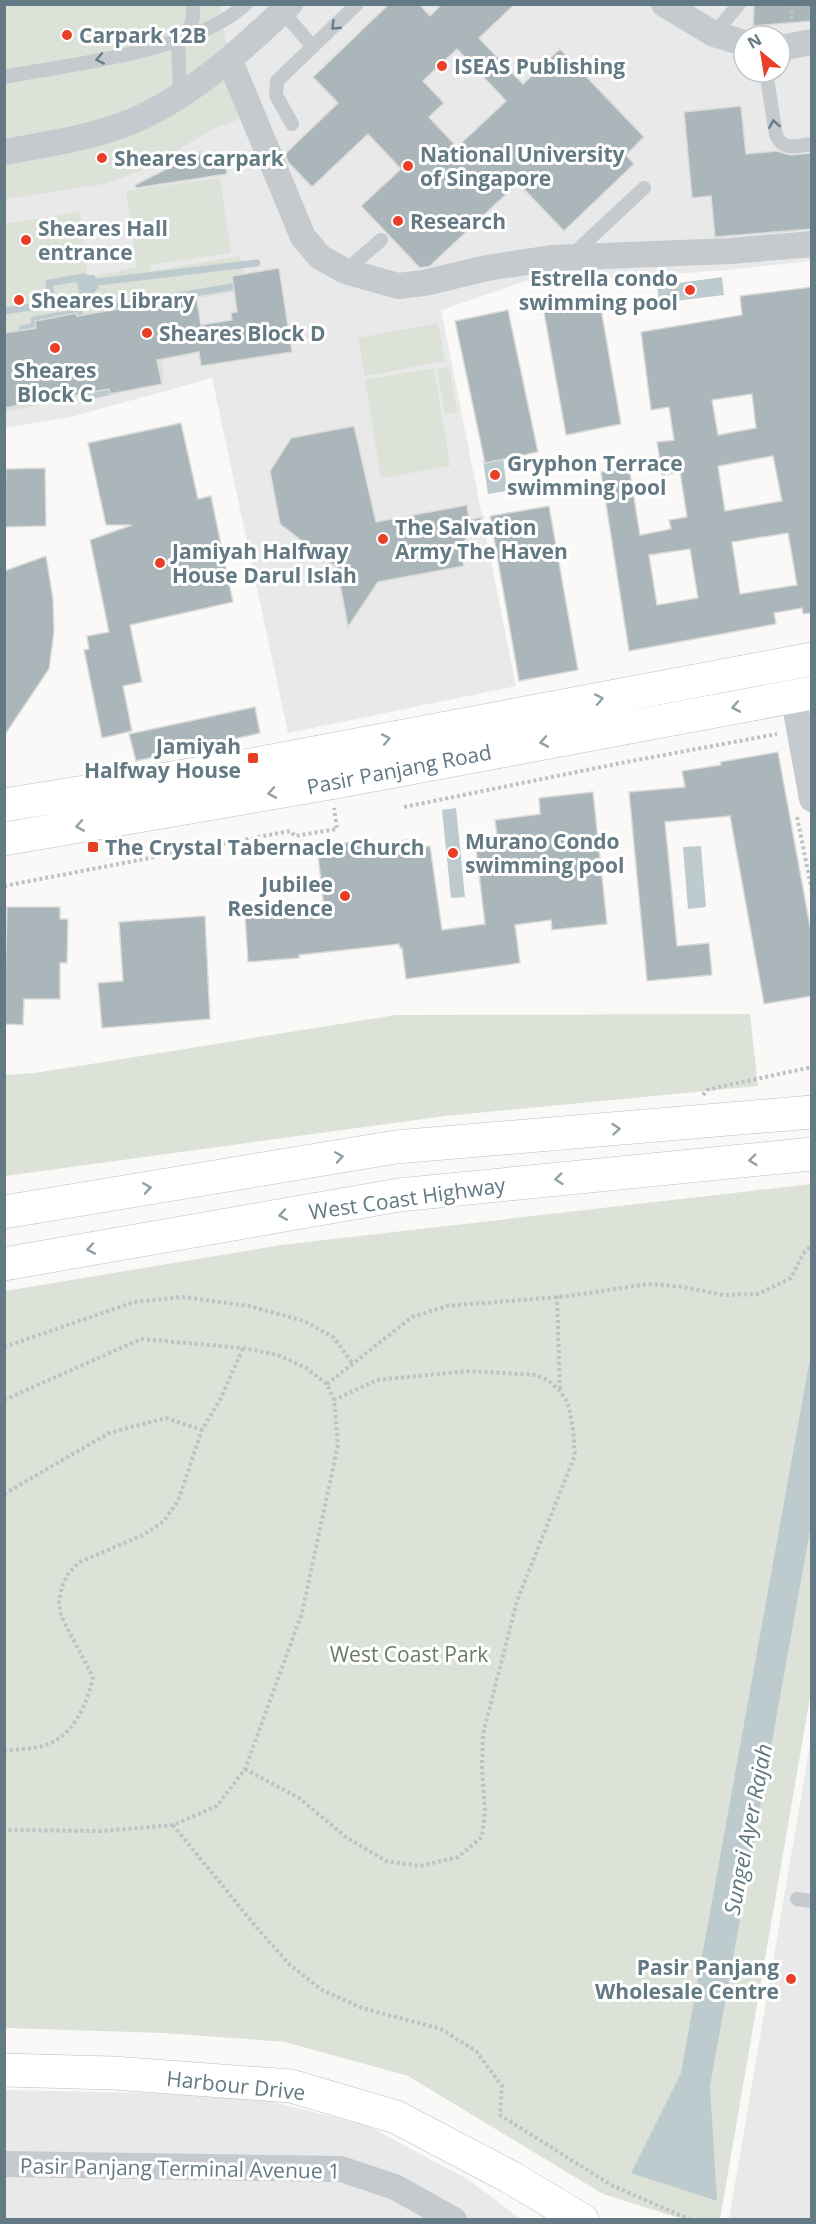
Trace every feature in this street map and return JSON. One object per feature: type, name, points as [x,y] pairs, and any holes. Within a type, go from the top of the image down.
[{"type":"main road","name":"Pasir Panjang Road","points":[[4,839],[800,661]]},
{"type":"main road","name":"Pasir Panjang Road","points":[[4,805],[216,771],[438,761],[802,694]]},
{"type":"main road","points":[[706,1121],[777,1098],[812,1090]]},
{"type":"main road","points":[[4,1212],[396,1147],[812,1112]]},
{"type":"main road","name":"West Coast Highway","points":[[4,1264],[399,1195],[812,1154]]},
{"type":"main road","name":"Harbour Drive","points":[[4,2070],[112,2073],[291,2086],[396,2117],[510,2176],[582,2220]]},
{"type":"street","points":[[664,4],[714,34],[732,39]]},
{"type":"street","points":[[4,152],[102,131],[148,114],[180,96],[230,61],[286,8]]},
{"type":"street","points":[[792,46],[812,42]]},
{"type":"street","points":[[230,61],[303,237],[320,257],[345,271],[398,286],[424,284],[487,268],[571,257],[731,251],[812,244]]},
{"type":"street","name":"Pasir Panjang Road","points":[[800,661],[802,694],[799,731],[812,800]]},
{"type":"street","name":"Pasir Panjang Terminal Avenue 1","points":[[4,2164],[341,2169],[395,2187],[454,2220]]},
{"type":"lane","points":[[178,41],[188,33],[192,23],[193,4]]},
{"type":"lane","points":[[4,77],[141,51],[178,41],[233,16],[246,4]]},
{"type":"lane","points":[[291,124],[276,95],[275,88],[278,81],[357,4]]},
{"type":"lane","points":[[714,34],[739,4]]},
{"type":"lane","points":[[286,8],[314,47]]},
{"type":"lane","points":[[178,41],[180,96]]},
{"type":"lane","points":[[768,84],[779,143],[786,147],[812,144]]},
{"type":"lane","points":[[571,257],[644,188]]},
{"type":"lane","points":[[345,271],[381,240]]},
{"type":"lane","points":[[797,1899],[812,1901]]},
{"type":"path","points":[[790,4],[792,22]]},
{"type":"path","points":[[404,807],[621,763],[799,731]]},
{"type":"path","points":[[4,886],[290,831],[295,836],[337,829],[329,767]]},
{"type":"path","points":[[327,1384],[412,1317],[447,1306],[557,1296],[648,1284],[683,1287],[724,1295],[759,1294],[791,1278],[803,1254],[812,1245]]},
{"type":"path","points":[[557,1296],[560,1391]]},
{"type":"path","points":[[4,1347],[134,1302],[183,1297],[249,1306],[304,1321],[333,1337],[352,1364]]},
{"type":"path","points":[[4,1400],[141,1339],[243,1348],[278,1355],[306,1368],[327,1384],[334,1400],[338,1445],[302,1613],[245,1769],[217,1806],[172,1825],[101,1831],[4,1830]]},
{"type":"path","points":[[4,1751],[44,1746],[63,1735],[78,1718],[88,1699],[93,1677],[62,1616],[59,1601],[62,1586],[69,1572],[80,1562],[143,1535],[164,1521],[178,1501],[202,1430],[221,1398],[243,1348]]},
{"type":"path","points":[[245,1769],[299,1798],[346,1837],[386,1861],[420,1866],[458,1857],[482,1837],[483,1734],[517,1601],[575,1455],[568,1403],[560,1391],[536,1375],[469,1371],[377,1380],[334,1400]]},
{"type":"path","points":[[4,1494],[109,1433],[166,1418],[202,1430]]},
{"type":"path","points":[[172,1825],[256,1928],[290,1965],[322,1990],[362,2008],[441,2029],[476,2051],[502,2086],[500,2115],[611,2185],[691,2220]]},
{"type":"shaded area","name":"National University of Singapore","points":[[5,5],[811,5],[811,261],[728,270],[526,281],[441,310],[516,686],[288,733],[212,378],[71,417],[5,428]]},
{"type":"shaded area","name":"Pasir Panjang Wholesale Centre","points":[[811,1739],[811,2219],[729,2219]]},
{"type":"shaded area","points":[[5,2090],[258,2098],[368,2126],[467,2179],[521,2219],[5,2220]]},
{"type":"green space","points":[[5,5],[220,5],[238,120],[214,128],[148,168],[104,184],[5,199]]},
{"type":"green space","points":[[220,178],[231,253],[150,265],[151,271],[240,256],[246,290],[155,306],[164,379],[118,388],[119,394],[88,399],[87,395],[5,412],[5,224],[80,212],[88,278],[137,267],[126,191]]},
{"type":"green space","points":[[438,323],[445,361],[365,376],[358,338]]},
{"type":"green space","points":[[449,367],[457,412],[445,414],[437,369]]},
{"type":"green space","points":[[434,368],[450,466],[381,478],[365,380]]},
{"type":"green space","points":[[750,1014],[758,1086],[445,1116],[5,1176],[5,1075],[35,1073],[396,1015]]},
{"type":"green space","name":"West Coast Park","points":[[811,1184],[811,1692],[720,2219],[682,2219],[603,2194],[408,2076],[285,2042],[164,2033],[5,2028],[5,1291],[281,1245]]},
{"type":"water","points":[[94,275],[99,284],[97,290],[91,295],[91,305],[88,309],[83,310],[76,278]]},
{"type":"water","name":"Estrella condo swimming pool","points":[[722,277],[724,295],[659,303],[657,286]]},
{"type":"water","name":"Gryphon Terrace swimming pool","points":[[503,457],[507,491],[488,494],[483,460]]},
{"type":"water","name":"Murano Condo swimming pool","points":[[456,808],[465,897],[451,898],[442,810]]},
{"type":"water","points":[[701,846],[706,907],[688,909],[683,847]]},
{"type":"water","name":"Sungei Ayer Rajah","points":[[811,1353],[811,1525],[710,2086],[717,2201],[631,2173],[681,2073]]},
{"type":"building","points":[[389,4],[419,4],[430,16],[442,4],[515,4],[479,38],[523,84],[560,49],[644,137],[626,155],[634,164],[564,231],[518,183],[430,266],[420,268],[361,206],[401,169],[368,134],[312,187],[288,162],[285,154],[338,103],[313,77]],"holes":[[[457,49],[506,101],[457,147],[429,117],[444,103],[423,81]]]},
{"type":"building","points":[[754,4],[812,4],[812,21],[753,24]]},
{"type":"building","points":[[741,106],[746,154],[777,151],[790,155],[812,153],[812,229],[715,237],[711,196],[692,198],[684,112]]},
{"type":"building","points":[[200,152],[201,158],[224,155],[227,174],[136,188],[135,185]]},
{"type":"building","points":[[279,268],[292,352],[201,366],[199,352],[157,360],[162,384],[110,394],[109,389],[4,408],[4,333],[36,328],[35,321],[196,295],[201,325],[232,320],[231,313],[237,312],[232,276]]},
{"type":"building","points":[[812,287],[812,613],[803,614],[802,608],[774,613],[776,624],[629,651],[601,472],[629,467],[640,535],[671,529],[669,520],[687,517],[680,472],[662,475],[657,442],[674,440],[669,407],[651,410],[641,332],[742,315],[740,296]],"holes":[[[752,394],[756,428],[718,435],[712,400]],[[773,456],[782,501],[725,511],[718,466]],[[788,533],[797,585],[740,594],[732,542]],[[690,549],[698,598],[657,605],[649,555]]]},
{"type":"building","points":[[599,297],[621,424],[566,435],[543,307]]},
{"type":"building","points":[[508,310],[538,452],[485,463],[455,321]]},
{"type":"building","name":"Jamiyah Halfway House Darul Islah","points":[[181,423],[198,499],[211,496],[233,602],[130,625],[142,682],[123,686],[132,731],[102,738],[84,650],[89,649],[87,636],[109,632],[90,540],[132,525],[106,525],[88,443]]},
{"type":"building","name":"The Salvation Army The Haven","points":[[354,426],[376,522],[467,505],[469,520],[483,517],[459,548],[464,566],[378,582],[348,627],[337,568],[280,524],[270,471],[291,438]]},
{"type":"building","points":[[45,468],[46,526],[4,527],[6,469]]},
{"type":"building","points":[[549,506],[578,670],[519,681],[490,516]]},
{"type":"building","points":[[46,556],[53,599],[54,632],[49,669],[4,736],[4,571]]},
{"type":"building","points":[[255,707],[260,733],[136,761],[129,734]]},
{"type":"building","points":[[778,752],[812,937],[812,996],[764,1004],[730,816],[665,822],[677,946],[709,943],[712,975],[647,981],[629,792],[685,787],[682,771]]},
{"type":"building","points":[[593,792],[607,924],[552,930],[551,920],[515,925],[520,963],[406,979],[402,948],[399,944],[299,955],[299,958],[248,962],[245,916],[324,908],[317,846],[362,841],[362,846],[407,840],[408,849],[430,846],[442,930],[485,924],[475,840],[497,837],[495,820],[540,814],[539,798]]},
{"type":"building","points":[[7,907],[60,907],[60,919],[68,919],[67,963],[60,963],[60,999],[24,999],[23,1025],[4,1024]]},
{"type":"building","points":[[205,916],[210,1019],[102,1028],[98,983],[123,981],[119,922]]},
{"type":"waterway","points":[[89,283],[257,263]]},
{"type":"waterway","points":[[4,311],[52,304],[49,283],[84,277]]},
{"type":"waterway","points":[[103,321],[102,309],[242,285]]},
{"type":"waterway","points":[[23,337],[22,329],[35,326],[34,320],[79,312],[81,323]]},
{"type":"waterway","points":[[90,385],[92,395],[112,391],[112,385]]},
{"type":"place","name":"Carpark 12B","points":[[67,35]]},
{"type":"place","name":"ISEAS Publishing","points":[[442,66]]},
{"type":"place","name":"Sheares carpark","points":[[102,158]]},
{"type":"place","name":"National University of Singapore","points":[[408,166]]},
{"type":"place","name":"Research","points":[[398,221]]},
{"type":"place","name":"Sheares Hall entrance","points":[[26,240]]},
{"type":"place","name":"Estrella condo swimming pool","points":[[690,290]]},
{"type":"place","name":"Sheares Library","points":[[19,300]]},
{"type":"place","name":"Sheares Block D","points":[[147,333]]},
{"type":"place","name":"Sheares Block C","points":[[55,348]]},
{"type":"place","name":"Gryphon Terrace swimming pool","points":[[495,475]]},
{"type":"place","name":"The Salvation Army The Haven","points":[[383,539]]},
{"type":"place","name":"Jamiyah Halfway House Darul Islah","points":[[160,563]]},
{"type":"place","name":"Jamiyah Halfway House","points":[[253,758]]},
{"type":"place","name":"The Crystal Tabernacle Church","points":[[93,847]]},
{"type":"place","name":"Murano Condo swimming pool","points":[[453,853]]},
{"type":"place","name":"Jubilee Residence","points":[[345,896]]},
{"type":"place","name":"Pasir Panjang Wholesale Centre","points":[[791,1979]]}]
